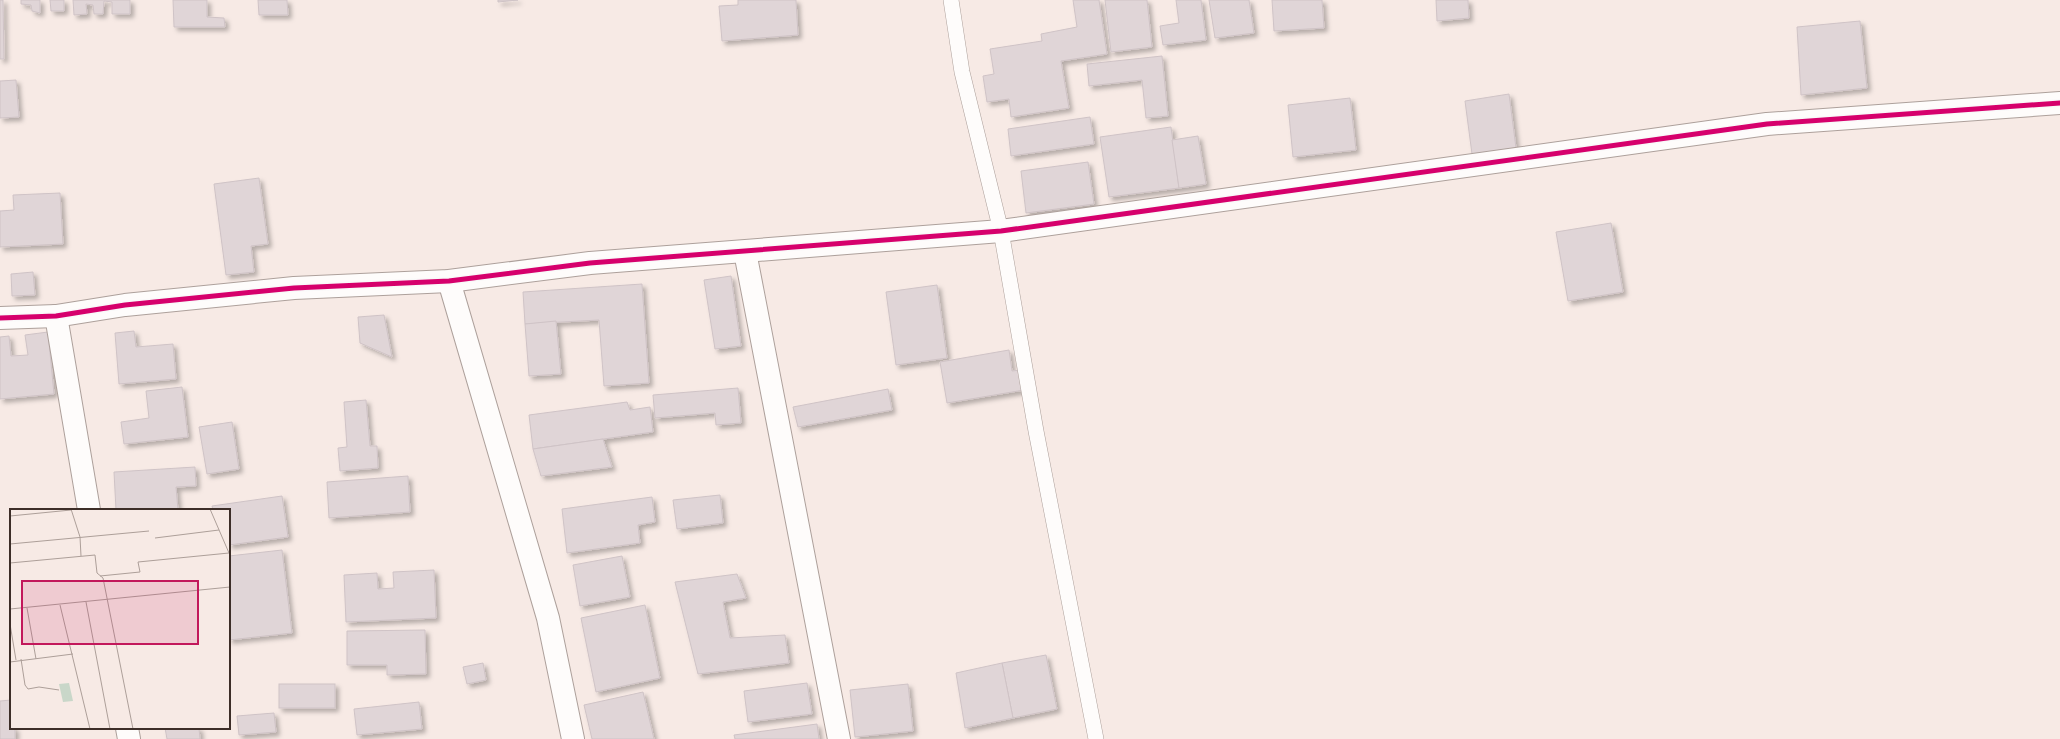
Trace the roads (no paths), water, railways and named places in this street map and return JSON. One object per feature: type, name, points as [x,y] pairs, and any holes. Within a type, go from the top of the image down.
[{"type":"street","points":[[0,318],[56,316],[125,305],[294,288],[449,281],[590,263],[745,252],[1001,230],[1767,124],[2060,103]]},
{"type":"street","points":[[745,252],[839,739]]},
{"type":"street","points":[[449,281],[548,618],[573,739]]},
{"type":"street","points":[[56,316],[89,509]]},
{"type":"street","points":[[127,729],[128,739]]},
{"type":"lane","points":[[951,0],[962,72],[1001,230],[1036,431],[1096,739]]}]
